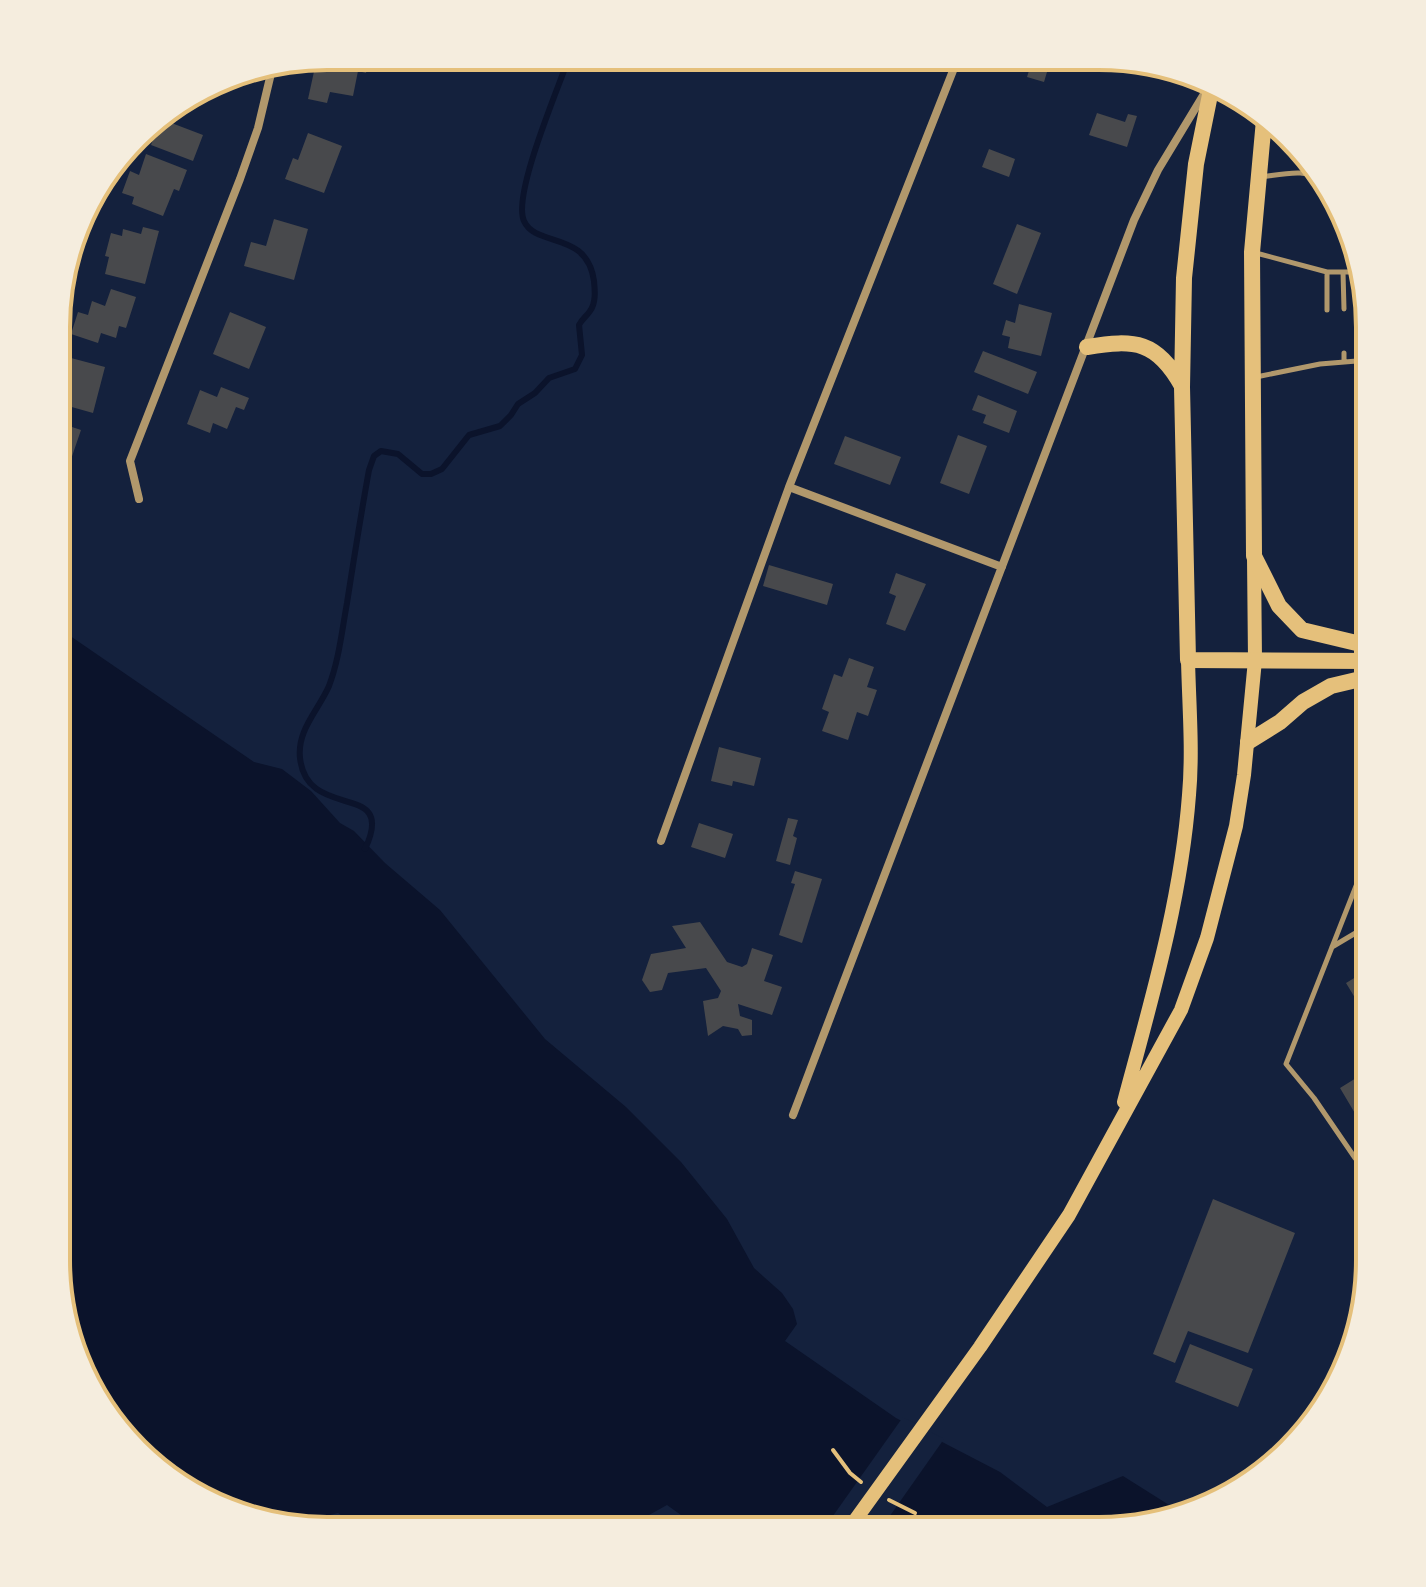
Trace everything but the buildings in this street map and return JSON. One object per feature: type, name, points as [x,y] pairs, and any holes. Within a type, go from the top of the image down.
[{"type":"main road","points":[[1117,1125],[1166,947],[1190,792],[1182,387],[1187,240],[1196,164],[1209,96]]},
{"type":"main road","points":[[858,1516],[980,1347],[1069,1215],[1176,1020],[1207,938],[1236,826],[1255,660],[1252,252],[1263,130]]},
{"type":"main road","points":[[1087,347],[1119,343],[1153,349],[1169,365],[1182,387]]},
{"type":"main road","points":[[1254,556],[1279,606],[1302,630],[1355,643]]},
{"type":"main road","points":[[1188,660],[1355,661]]},
{"type":"main road","points":[[1248,742],[1280,722],[1303,702],[1331,686],[1355,680]]},
{"type":"street","points":[[661,841],[789,487],[953,70]]},
{"type":"street","points":[[139,499],[130,461],[240,179],[258,128],[271,77]]},
{"type":"street","points":[[793,1115],[1145,194],[1205,94]]},
{"type":"street","points":[[789,487],[1002,567]]},
{"type":"lane","points":[[1257,178],[1296,172],[1305,174]]},
{"type":"lane","points":[[1252,252],[1327,272],[1350,272]]},
{"type":"lane","points":[[1327,272],[1327,310]]},
{"type":"lane","points":[[1343,272],[1344,309]]},
{"type":"lane","points":[[1327,353],[1327,363]]},
{"type":"lane","points":[[1344,353],[1344,362]]},
{"type":"lane","points":[[1251,378],[1355,359]]},
{"type":"lane","points":[[1355,891],[1286,1064],[1314,1098],[1355,1158]]},
{"type":"lane","points":[[1332,947],[1355,933]]},
{"type":"water","points":[[70,636],[254,762],[282,769],[311,791],[340,823],[354,831],[385,863],[440,910],[545,1039],[626,1107],[681,1162],[727,1219],[754,1268],[782,1293],[793,1309],[797,1324],[785,1341],[896,1418],[1000,1472],[1047,1507],[1123,1476],[1171,1506],[1116,1516],[682,1516],[667,1505],[647,1516],[342,1516],[338,1513],[310,1516],[277,1512],[245,1503],[199,1483],[171,1464],[134,1429],[113,1403],[84,1342],[75,1310],[71,1277]]},
{"type":"pier","points":[[903,1417],[944,1439],[890,1516],[833,1516]]},
{"type":"waterway","points":[[365,849],[372,828],[370,814],[361,807],[318,790],[306,778],[300,748],[305,730],[329,686],[335,666],[369,470],[374,456],[381,451],[398,454],[422,474],[442,469],[469,435],[500,426],[518,404],[535,393],[549,378],[575,369],[582,355],[579,325],[592,308],[595,297],[589,265],[582,254],[572,247],[530,229],[524,221],[522,208],[530,166],[564,70]]}]
